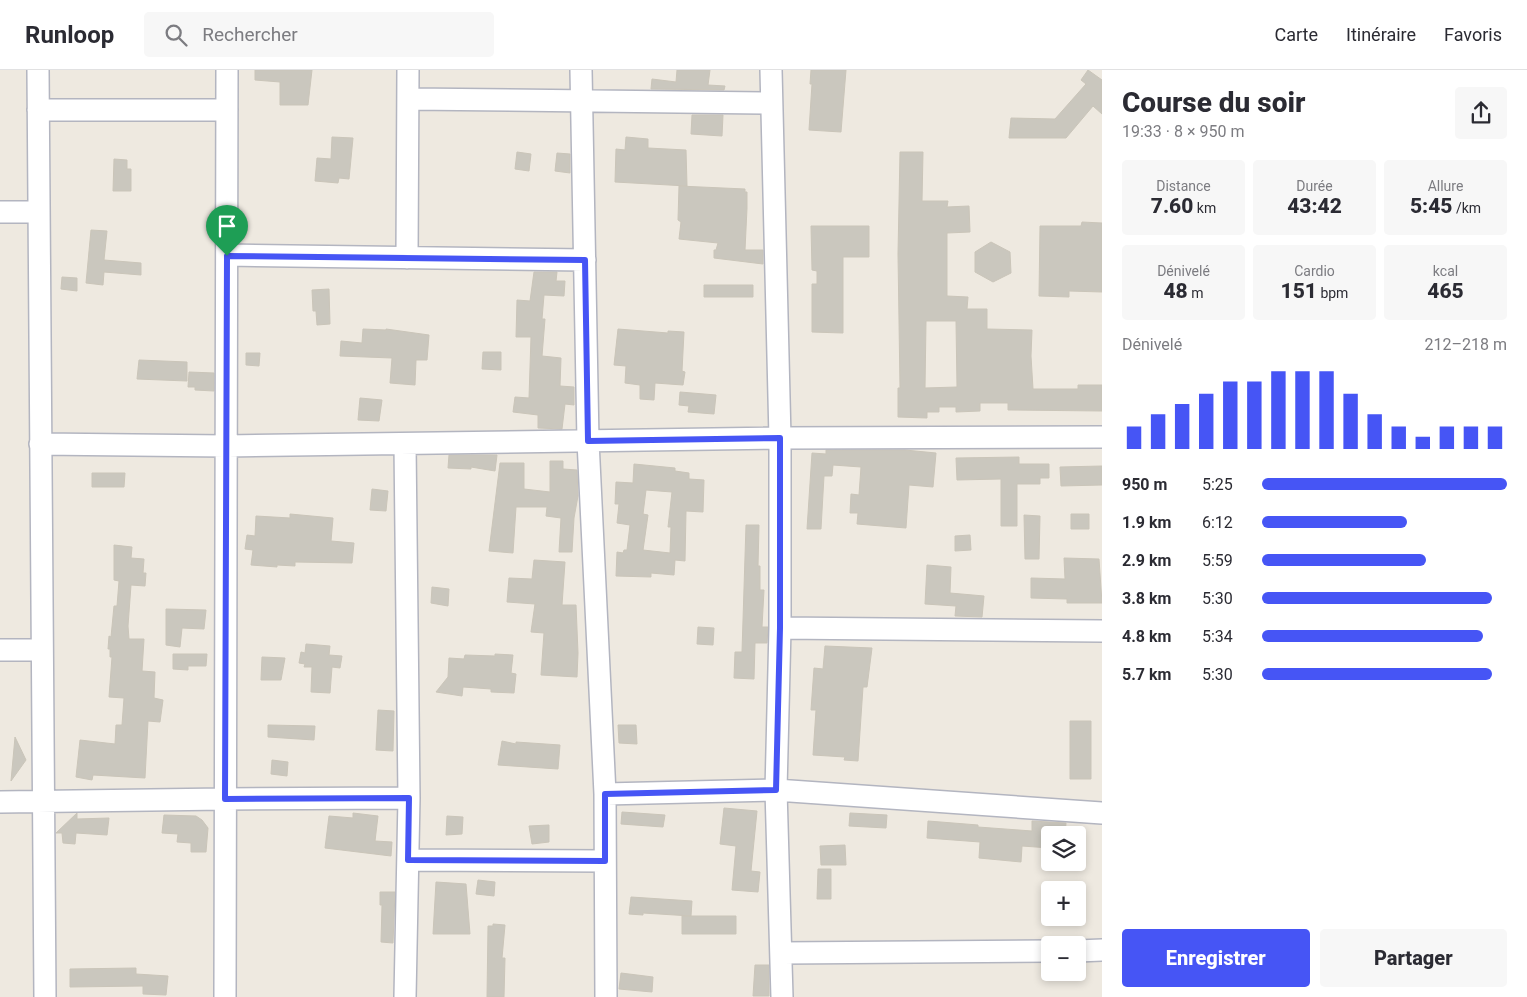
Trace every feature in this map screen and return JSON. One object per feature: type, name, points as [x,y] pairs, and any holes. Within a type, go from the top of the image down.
[{"type":"street","points":[[38,70],[45,997]]},
{"type":"street","points":[[225,997],[228,70]]},
{"type":"street","points":[[407,258],[408,70]]},
{"type":"street","points":[[581,70],[588,441],[605,794],[606,997]]},
{"type":"street","points":[[770,70],[780,438],[780,628],[776,790],[782,997]]},
{"type":"street","points":[[409,99],[771,102]]},
{"type":"street","points":[[38,110],[227,110]]},
{"type":"street","points":[[0,212],[38,212]]},
{"type":"street","points":[[227,256],[585,260]]},
{"type":"street","points":[[40,444],[226,446],[780,438],[1102,437]]},
{"type":"street","points":[[405,444],[409,798],[405,997]]},
{"type":"street","points":[[780,628],[1102,630]]},
{"type":"street","points":[[0,650],[42,650]]},
{"type":"street","points":[[605,794],[776,790],[1102,812]]},
{"type":"street","points":[[0,802],[409,798]]},
{"type":"street","points":[[408,860],[605,861]]},
{"type":"street","points":[[1086,951],[1102,950]]},
{"type":"street","points":[[782,953],[1041,951]]},
{"type":"building","points":[[255,70],[312,70],[308,105],[280,105],[280,82],[255,80]]},
{"type":"building","points":[[677,70],[710,70],[708,85],[725,86],[724,90],[651,89],[652,79],[676,82]]},
{"type":"building","points":[[811,70],[846,70],[841,132],[809,130]]},
{"type":"building","points":[[1088,70],[1102,80],[1102,114],[1093,106],[1066,138],[1009,138],[1011,118],[1055,119],[1086,84],[1081,80]]},
{"type":"building","points":[[692,115],[723,115],[722,136],[691,134]]},
{"type":"building","points":[[332,137],[353,138],[349,179],[339,178],[338,183],[315,181],[317,158],[331,159]]},
{"type":"building","points":[[626,137],[648,139],[648,148],[686,150],[687,186],[615,182],[616,149],[625,150]]},
{"type":"building","points":[[517,152],[531,154],[529,171],[515,169]]},
{"type":"building","points":[[900,152],[923,152],[922,201],[948,201],[947,207],[969,206],[970,232],[947,233],[947,296],[968,297],[967,309],[987,309],[987,329],[1032,330],[1033,389],[1078,389],[1078,385],[1102,385],[1102,411],[1008,410],[1008,403],[980,403],[980,411],[956,412],[956,407],[939,407],[939,412],[927,412],[927,418],[898,417],[898,388],[900,388],[898,254]],"holes":[[[926,321],[956,321],[957,387],[925,388]]]},
{"type":"building","points":[[557,153],[570,154],[570,173],[555,171]]},
{"type":"building","points":[[114,159],[127,160],[127,169],[131,169],[131,191],[113,191]]},
{"type":"building","points":[[679,186],[745,189],[745,192],[747,192],[747,208],[745,250],[763,250],[763,264],[714,258],[714,250],[716,250],[718,243],[679,239],[681,222],[678,220]]},
{"type":"building","points":[[1082,222],[1102,223],[1102,292],[1069,291],[1069,297],[1039,296],[1040,226],[1081,226]]},
{"type":"building","points":[[811,226],[869,226],[869,257],[843,257],[843,333],[812,332],[812,284],[817,284],[817,271],[812,270]]},
{"type":"building","points":[[91,230],[107,231],[104,260],[141,263],[141,275],[104,272],[103,285],[86,283]]},
{"type":"building","points":[[991,242],[1010,252],[1011,273],[993,282],[975,272],[975,252]]},
{"type":"building","points":[[534,272],[557,272],[556,281],[565,281],[564,296],[544,295],[542,319],[545,319],[542,356],[561,358],[560,386],[574,387],[574,405],[565,404],[562,429],[538,428],[538,415],[513,412],[515,397],[529,398],[531,337],[516,337],[517,300],[530,301]]},
{"type":"building","points":[[62,277],[77,278],[77,291],[61,289]]},
{"type":"building","points":[[704,285],[753,285],[753,297],[704,297]]},
{"type":"building","points":[[329,289],[330,324],[317,325],[316,311],[313,311],[312,290]]},
{"type":"building","points":[[363,329],[386,329],[429,335],[427,360],[416,360],[415,385],[390,383],[392,358],[340,356],[341,341],[362,343]]},
{"type":"building","points":[[618,329],[668,333],[668,331],[684,332],[682,371],[685,372],[683,385],[655,383],[654,400],[640,399],[640,385],[625,383],[626,366],[614,365]]},
{"type":"building","points":[[483,352],[501,352],[501,370],[482,369]]},
{"type":"building","points":[[246,353],[260,353],[259,366],[246,365]]},
{"type":"building","points":[[139,360],[187,362],[187,381],[137,379]]},
{"type":"building","points":[[189,372],[214,373],[214,391],[195,390],[195,387],[188,387]]},
{"type":"building","points":[[680,392],[716,395],[714,414],[688,412],[689,406],[679,405]]},
{"type":"building","points":[[360,398],[382,400],[379,421],[358,420]]},
{"type":"building","points":[[826,450],[905,450],[936,453],[933,487],[909,485],[906,528],[857,524],[858,513],[850,513],[851,494],[859,495],[861,467],[833,465],[832,476],[824,476],[821,529],[807,529],[812,453],[826,454]]},
{"type":"building","points":[[449,455],[497,455],[495,471],[471,467],[471,469],[448,468]]},
{"type":"building","points":[[1019,457],[1019,464],[1049,464],[1049,478],[1040,478],[1040,484],[1017,484],[1017,526],[1001,526],[1001,479],[957,480],[956,458]]},
{"type":"building","points":[[550,461],[563,461],[563,469],[577,470],[578,496],[574,518],[572,552],[559,552],[561,518],[546,516],[547,507],[516,507],[513,553],[489,551],[500,463],[524,463],[524,489],[550,492]]},
{"type":"building","points":[[634,464],[675,468],[675,471],[689,473],[689,479],[704,480],[703,512],[686,511],[685,561],[675,560],[674,575],[651,573],[651,577],[616,576],[617,552],[623,553],[624,550],[627,550],[630,525],[617,523],[619,504],[615,504],[616,482],[633,483]],"holes":[[[646,490],[672,492],[668,527],[671,527],[670,553],[643,550],[648,515],[643,514]]]},
{"type":"building","points":[[1102,466],[1102,485],[1061,486],[1060,467]]},
{"type":"building","points":[[92,473],[125,473],[124,487],[92,487]]},
{"type":"building","points":[[372,489],[388,491],[386,511],[370,510]]},
{"type":"building","points":[[290,514],[333,518],[331,541],[354,543],[352,563],[295,562],[295,566],[277,565],[277,567],[251,565],[253,550],[245,549],[247,535],[255,536],[256,516],[290,518]]},
{"type":"building","points":[[1071,514],[1089,514],[1089,529],[1071,529]]},
{"type":"building","points":[[1024,515],[1040,516],[1039,559],[1025,559]]},
{"type":"building","points":[[746,525],[759,525],[758,566],[760,566],[760,590],[764,590],[762,627],[768,627],[767,643],[755,643],[754,679],[734,678],[735,652],[742,652]]},
{"type":"building","points":[[970,535],[971,550],[955,551],[955,536]]},
{"type":"building","points":[[114,545],[132,547],[131,558],[144,559],[143,573],[146,573],[145,586],[131,585],[129,639],[144,639],[142,671],[155,672],[154,698],[163,700],[160,722],[148,721],[145,778],[93,775],[92,780],[76,777],[80,740],[115,744],[116,725],[122,725],[124,698],[109,697],[112,657],[110,657],[110,649],[108,649],[109,636],[111,637],[114,606],[117,606],[119,581],[114,580]]},
{"type":"building","points":[[1064,558],[1099,559],[1102,603],[1067,603],[1067,599],[1031,598],[1031,578],[1065,579]]},
{"type":"building","points":[[534,560],[565,562],[562,605],[576,605],[577,677],[541,675],[544,633],[531,632],[535,604],[507,602],[509,578],[532,579]]},
{"type":"building","points":[[927,565],[951,567],[950,593],[984,596],[982,617],[955,616],[956,606],[925,604]]},
{"type":"building","points":[[432,587],[449,589],[448,606],[431,603]]},
{"type":"building","points":[[166,609],[206,610],[204,629],[182,628],[180,647],[166,645]]},
{"type":"building","points":[[698,627],[714,628],[713,645],[697,644]]},
{"type":"building","points":[[306,644],[330,646],[329,655],[342,656],[340,668],[332,667],[330,693],[311,692],[312,667],[304,667],[305,664],[299,663],[301,652],[305,653]]},
{"type":"building","points":[[825,646],[872,648],[867,687],[863,687],[858,761],[844,760],[845,757],[813,755],[816,710],[811,710],[814,668],[823,669]]},
{"type":"building","points":[[173,654],[207,654],[206,666],[188,666],[188,670],[173,669]]},
{"type":"building","points":[[495,654],[513,655],[511,673],[516,674],[514,693],[491,692],[491,689],[463,687],[462,696],[436,692],[448,677],[449,658],[464,659],[465,655],[495,656]]},
{"type":"building","points":[[262,657],[285,658],[281,680],[261,680]]},
{"type":"building","points":[[378,710],[394,711],[393,751],[376,750]]},
{"type":"building","points":[[1070,721],[1091,721],[1091,779],[1070,779]]},
{"type":"building","points":[[268,725],[315,726],[314,740],[268,737]]},
{"type":"building","points":[[618,725],[636,725],[637,744],[619,743]]},
{"type":"building","points":[[15,737],[26,760],[11,781]]},
{"type":"building","points":[[502,741],[516,744],[516,742],[560,745],[558,769],[498,765]]},
{"type":"building","points":[[272,760],[288,762],[287,776],[271,774]]},
{"type":"building","points":[[724,808],[757,811],[751,871],[760,872],[758,892],[732,890],[736,846],[720,844]]},
{"type":"building","points":[[622,812],[665,815],[663,827],[621,824]]},
{"type":"building","points":[[77,813],[77,819],[109,818],[107,835],[76,833],[75,844],[63,843],[62,833],[56,833]]},
{"type":"building","points":[[353,813],[378,816],[375,841],[392,842],[391,856],[325,848],[329,816],[353,818]]},
{"type":"building","points":[[850,813],[887,815],[886,828],[849,826]]},
{"type":"building","points":[[164,815],[196,816],[202,820],[208,828],[206,852],[191,852],[191,843],[177,842],[178,834],[162,833]]},
{"type":"building","points":[[447,816],[463,817],[462,834],[446,835]]},
{"type":"building","points":[[928,821],[1032,831],[1032,821],[1066,823],[1066,826],[1041,826],[1041,847],[1022,846],[1021,862],[979,858],[980,842],[927,838]]},
{"type":"building","points":[[549,825],[549,842],[532,844],[529,826]]},
{"type":"building","points":[[845,845],[846,865],[821,865],[820,846]]},
{"type":"building","points":[[818,869],[831,869],[831,899],[817,899]]},
{"type":"building","points":[[478,880],[495,882],[494,896],[476,894]]},
{"type":"building","points":[[436,882],[466,884],[470,934],[433,934]]},
{"type":"building","points":[[380,892],[395,892],[393,943],[381,942],[382,905],[380,905]]},
{"type":"building","points":[[631,897],[692,901],[691,916],[629,914]]},
{"type":"building","points":[[682,916],[736,916],[736,934],[682,934]]},
{"type":"building","points":[[493,924],[505,925],[502,958],[505,958],[504,997],[487,997],[488,926],[493,926]]},
{"type":"building","points":[[755,965],[769,965],[769,996],[753,996]]},
{"type":"building","points":[[136,968],[136,974],[168,976],[166,995],[143,994],[143,986],[70,987],[70,969]]},
{"type":"building","points":[[621,973],[653,977],[652,992],[619,989]]},
{"type":"route","points":[[227,256],[585,260],[588,441],[780,438],[780,628],[776,790],[605,794],[605,861],[408,860],[409,798],[225,799],[227,256]]}]
